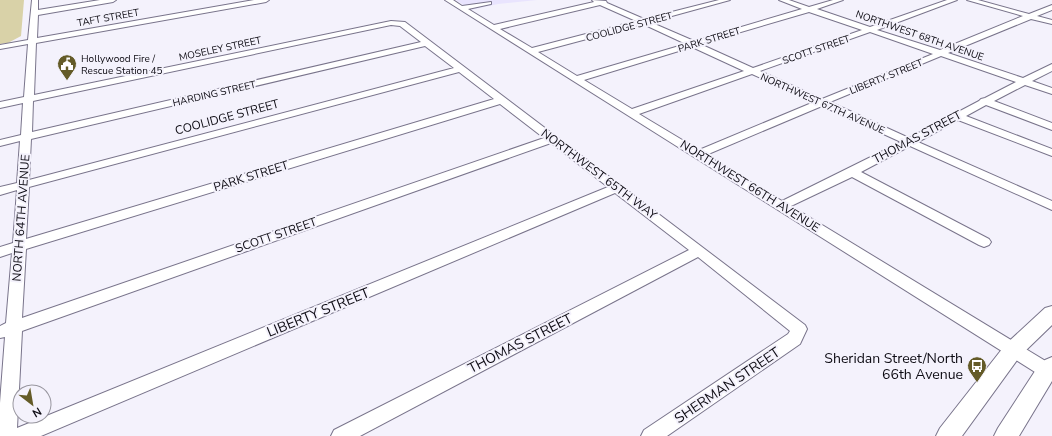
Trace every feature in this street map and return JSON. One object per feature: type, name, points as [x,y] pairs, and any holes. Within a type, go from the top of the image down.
[{"type":"main road","points":[[948,436],[1013,350],[1052,313]]},
{"type":"main road","points":[[1006,436],[1050,370]]},
{"type":"street","name":"NORTH 64TH AVENUE","points":[[7,436],[35,0]]},
{"type":"street","points":[[35,12],[113,0]]},
{"type":"street","name":"TAFT STREET","points":[[0,47],[266,0]]},
{"type":"street","name":"NORTHWEST 66TH AVENUE","points":[[448,0],[1013,350],[1050,370]]},
{"type":"street","points":[[493,28],[598,1],[612,0]]},
{"type":"street","name":"COOLIDGE STREET","points":[[531,51],[727,0]]},
{"type":"street","name":"NORTHWEST 68TH AVENUE","points":[[782,0],[1052,91]]},
{"type":"street","name":"PARK STREET","points":[[577,79],[840,0]]},
{"type":"street","name":"SCOTT STREET","points":[[632,113],[954,0]]},
{"type":"street","points":[[970,0],[1052,22]]},
{"type":"street","name":"NORTHWEST 67TH AVENUE","points":[[598,1],[1052,206]]},
{"type":"street","points":[[462,8],[489,3]]},
{"type":"street","name":"LIBERTY STREET","points":[[698,154],[1052,7]]},
{"type":"street","name":"MOSELEY STREET","points":[[0,106],[390,23],[397,23]]},
{"type":"street","name":"NORTHWEST 65TH WAY","points":[[397,23],[402,24],[618,188],[799,330]]},
{"type":"street","name":"HARDING STREET","points":[[0,143],[427,43]]},
{"type":"street","name":"THOMAS STREET","points":[[782,206],[852,172],[1052,67]]},
{"type":"street","name":"COOLIDGE STREET","points":[[0,191],[461,69]]},
{"type":"street","name":"PARK STREET","points":[[0,252],[502,100]]},
{"type":"street","points":[[984,102],[1052,127]]},
{"type":"street","points":[[957,116],[1052,153]]},
{"type":"street","name":"SCOTT STREET","points":[[0,332],[552,138]]},
{"type":"street","points":[[852,172],[984,242]]},
{"type":"street","name":"LIBERTY STREET","points":[[19,436],[618,188]]},
{"type":"street","name":"THOMAS STREET","points":[[341,436],[699,251]]},
{"type":"street","name":"SHERMAN STREET","points":[[651,436],[794,339],[799,330]]},
{"type":"shaded area","points":[[0,0],[24,0],[21,36],[8,43],[0,44]]},
{"type":"shaded area","points":[[456,0],[537,0],[498,4],[471,10]]},
{"type":"place","name":"Hollywood Fire / Rescue Station 45","points":[[67,81]]},
{"type":"place","name":"Sheridan Street/North 66th Avenue","points":[[977,383]]}]
